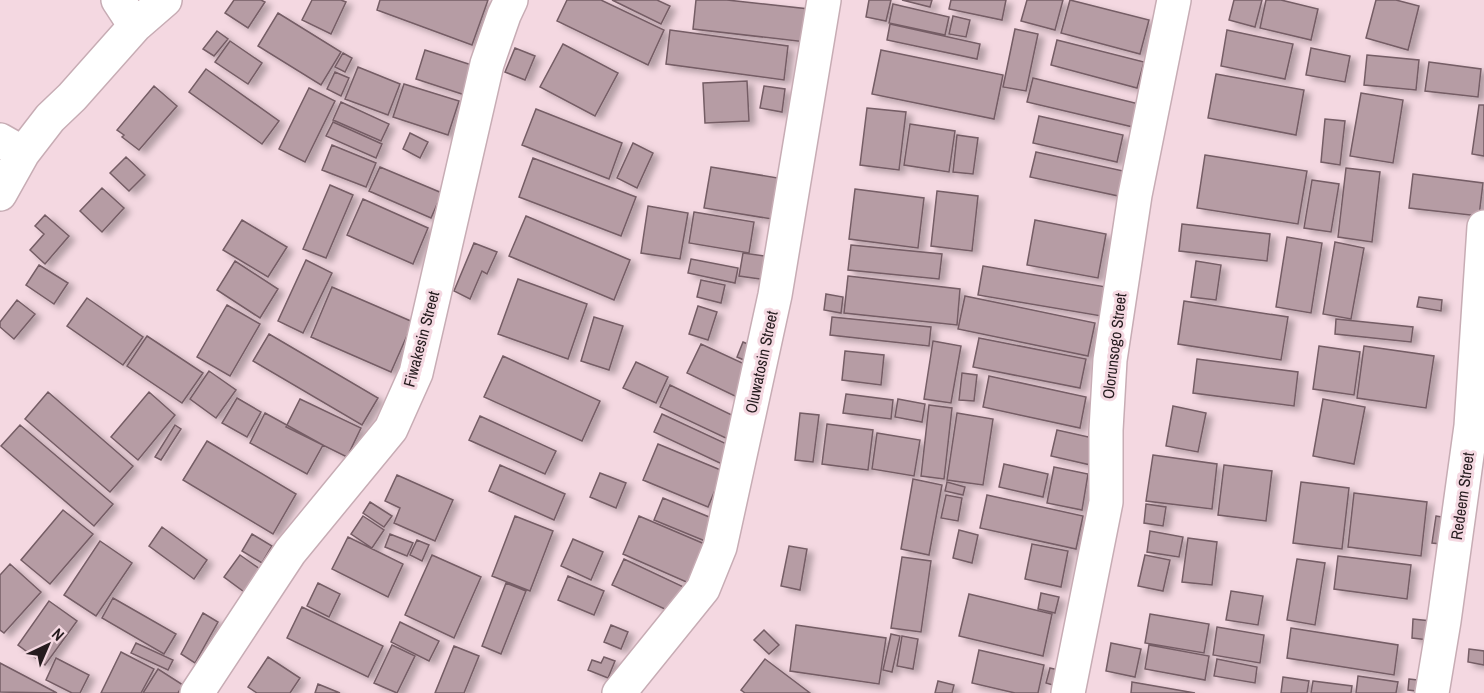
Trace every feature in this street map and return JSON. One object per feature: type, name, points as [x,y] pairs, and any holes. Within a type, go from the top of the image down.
[{"type":"street","points":[[0,194],[11,147],[50,118],[72,97],[127,13],[165,0]]},
{"type":"street","name":"Fiwakesin Street","points":[[197,693],[290,552],[391,429],[405,401],[416,373],[487,64],[511,0]]},
{"type":"street","name":"Oluwatosin Street","points":[[619,693],[703,589],[720,547],[775,295],[824,0]]},
{"type":"street","name":"Olorunsogo Street","points":[[1068,693],[1106,502],[1106,430],[1110,360],[1135,195],[1174,0]]},
{"type":"street","name":"Redeem Street","points":[[1432,693],[1471,426],[1484,226]]},
{"type":"building","points":[[234,0],[265,2],[248,28],[225,13]]},
{"type":"building","points":[[312,0],[346,2],[331,34],[302,20]]},
{"type":"building","points":[[380,0],[488,0],[472,45],[377,10]]},
{"type":"building","points":[[567,0],[601,0],[664,30],[648,65],[557,21]]},
{"type":"building","points":[[612,0],[657,0],[670,6],[661,24]]},
{"type":"building","points":[[696,0],[727,0],[809,9],[806,42],[693,29]]},
{"type":"building","points":[[869,0],[891,0],[886,21],[866,17]]},
{"type":"building","points":[[902,0],[932,0],[930,7]]},
{"type":"building","points":[[951,0],[1006,0],[1002,20],[949,9]]},
{"type":"building","points":[[1027,0],[1063,0],[1055,30],[1021,21]]},
{"type":"building","points":[[1070,0],[1149,20],[1140,54],[1061,33]]},
{"type":"building","points":[[1234,0],[1262,0],[1255,27],[1229,20]]},
{"type":"building","points":[[1266,0],[1281,0],[1318,9],[1311,40],[1260,28]]},
{"type":"building","points":[[1376,0],[1396,0],[1419,6],[1408,50],[1366,38]]},
{"type":"building","points":[[893,4],[949,17],[945,35],[889,23]]},
{"type":"building","points":[[278,13],[341,52],[321,85],[258,46]]},
{"type":"building","points":[[953,16],[970,20],[966,37],[949,34]]},
{"type":"building","points":[[890,24],[980,44],[977,59],[887,40]]},
{"type":"building","points":[[1015,29],[1038,34],[1026,91],[1003,87]]},
{"type":"building","points":[[670,30],[788,46],[784,80],[666,64]]},
{"type":"building","points":[[1227,30],[1293,44],[1285,79],[1221,66]]},
{"type":"building","points":[[217,31],[228,39],[214,56],[203,49]]},
{"type":"building","points":[[1057,40],[1144,62],[1137,88],[1051,65]]},
{"type":"building","points":[[230,41],[262,63],[248,84],[215,62]]},
{"type":"building","points":[[563,44],[618,73],[595,116],[540,87]]},
{"type":"building","points":[[515,48],[535,56],[525,80],[505,72]]},
{"type":"building","points":[[1311,48],[1350,56],[1345,82],[1306,75]]},
{"type":"building","points":[[425,50],[481,68],[471,97],[416,79]]},
{"type":"building","points":[[881,50],[1003,75],[994,119],[872,94]]},
{"type":"building","points":[[343,53],[352,58],[345,72],[335,67]]},
{"type":"building","points":[[1367,55],[1419,60],[1416,90],[1364,85]]},
{"type":"building","points":[[1429,62],[1481,69],[1478,97],[1425,91]]},
{"type":"building","points":[[358,67],[400,84],[388,115],[345,99]]},
{"type":"building","points":[[206,69],[279,121],[262,144],[189,92]]},
{"type":"building","points":[[335,72],[349,78],[341,96],[327,89]]},
{"type":"building","points":[[1216,74],[1304,90],[1296,135],[1208,118]]},
{"type":"building","points":[[1033,78],[1139,104],[1133,127],[1027,102]]},
{"type":"building","points":[[747,81],[749,121],[705,123],[703,83]]},
{"type":"building","points":[[404,84],[459,101],[448,135],[393,117]]},
{"type":"building","points":[[154,86],[177,106],[139,150],[122,137],[124,135],[117,130]]},
{"type":"building","points":[[764,86],[785,89],[782,112],[760,108]]},
{"type":"building","points":[[309,88],[335,101],[305,162],[279,149]]},
{"type":"building","points":[[1361,93],[1403,100],[1393,163],[1350,156]]},
{"type":"building","points":[[341,102],[389,124],[381,141],[333,120]]},
{"type":"building","points":[[1479,105],[1484,105],[1484,156],[1472,154]]},
{"type":"building","points":[[867,108],[906,112],[899,170],[860,165]]},
{"type":"building","points":[[536,109],[622,143],[609,179],[522,145]]},
{"type":"building","points":[[1039,116],[1123,135],[1117,162],[1033,143]]},
{"type":"building","points":[[1325,119],[1345,121],[1340,165],[1321,162]]},
{"type":"building","points":[[333,122],[382,144],[376,158],[326,136]]},
{"type":"building","points":[[910,124],[955,131],[949,172],[904,165]]},
{"type":"building","points":[[410,133],[428,142],[420,158],[403,149]]},
{"type":"building","points":[[957,135],[978,138],[973,174],[953,172]]},
{"type":"building","points":[[633,143],[653,153],[637,188],[617,178]]},
{"type":"building","points":[[332,145],[376,163],[366,187],[322,170]]},
{"type":"building","points":[[1036,152],[1128,172],[1123,197],[1030,177]]},
{"type":"building","points":[[1205,155],[1307,171],[1298,224],[1197,208]]},
{"type":"building","points":[[126,157],[145,175],[129,191],[110,173]]},
{"type":"building","points":[[533,158],[636,197],[621,236],[519,197]]},
{"type":"building","points":[[380,167],[442,193],[431,218],[369,191]]},
{"type":"building","points":[[711,167],[784,179],[778,220],[704,208]]},
{"type":"building","points":[[1346,168],[1380,172],[1372,242],[1338,237]]},
{"type":"building","points":[[1413,174],[1483,183],[1479,216],[1409,208]]},
{"type":"building","points":[[1312,180],[1339,184],[1331,232],[1304,228]]},
{"type":"building","points":[[330,185],[353,195],[326,258],[303,249]]},
{"type":"building","points":[[102,188],[124,208],[102,232],[80,211]]},
{"type":"building","points":[[855,189],[924,198],[918,248],[849,239]]},
{"type":"building","points":[[937,191],[978,196],[972,251],[931,246]]},
{"type":"building","points":[[363,199],[428,228],[413,264],[347,235]]},
{"type":"building","points":[[648,206],[688,213],[680,259],[641,253]]},
{"type":"building","points":[[694,212],[754,222],[749,253],[689,243]]},
{"type":"building","points":[[45,215],[69,236],[45,264],[30,250],[44,234],[35,226]]},
{"type":"building","points":[[526,216],[630,260],[614,300],[509,256]]},
{"type":"building","points":[[242,220],[287,247],[268,277],[223,250]]},
{"type":"building","points":[[1035,220],[1106,234],[1098,278],[1027,265]]},
{"type":"building","points":[[1182,224],[1270,234],[1267,261],[1179,251]]},
{"type":"building","points":[[1287,237],[1322,243],[1311,313],[1276,307]]},
{"type":"building","points":[[1335,242],[1364,248],[1351,319],[1323,314]]},
{"type":"building","points":[[474,243],[497,252],[487,274],[482,271],[470,299],[454,291]]},
{"type":"building","points":[[851,245],[942,254],[939,279],[848,270]]},
{"type":"building","points":[[743,253],[771,257],[767,280],[739,276]]},
{"type":"building","points":[[691,259],[738,268],[735,283],[688,273]]},
{"type":"building","points":[[306,260],[332,273],[303,333],[278,321]]},
{"type":"building","points":[[235,261],[278,289],[260,318],[217,290]]},
{"type":"building","points":[[1196,261],[1221,265],[1216,300],[1191,297]]},
{"type":"building","points":[[39,265],[68,283],[54,304],[26,285]]},
{"type":"building","points":[[983,266],[1118,289],[1113,318],[978,295]]},
{"type":"building","points":[[848,276],[960,289],[957,325],[844,313]]},
{"type":"building","points":[[518,279],[587,304],[568,359],[498,334]]},
{"type":"building","points":[[701,280],[725,285],[721,303],[697,297]]},
{"type":"building","points":[[332,287],[413,322],[391,372],[311,337]]},
{"type":"building","points":[[826,294],[843,297],[841,313],[824,310]]},
{"type":"building","points":[[965,296],[1095,323],[1088,356],[958,329]]},
{"type":"building","points":[[1419,297],[1442,300],[1441,311],[1417,307]]},
{"type":"building","points":[[87,298],[143,337],[123,365],[67,326]]},
{"type":"building","points":[[17,300],[35,314],[14,339],[0,327],[0,322]]},
{"type":"building","points":[[1184,301],[1288,317],[1281,360],[1178,344]]},
{"type":"building","points":[[227,305],[260,324],[230,376],[197,357]]},
{"type":"building","points":[[698,306],[717,312],[708,340],[689,334]]},
{"type":"building","points":[[594,317],[623,326],[609,370],[581,361]]},
{"type":"building","points":[[832,317],[931,327],[929,346],[830,335]]},
{"type":"building","points":[[1336,319],[1413,327],[1411,342],[1335,334]]},
{"type":"building","points":[[269,334],[378,398],[362,425],[253,361]]},
{"type":"building","points":[[147,336],[203,373],[182,403],[127,366]]},
{"type":"building","points":[[979,338],[1086,359],[1080,388],[973,367]]},
{"type":"building","points":[[933,341],[961,346],[951,403],[924,399]]},
{"type":"building","points":[[743,342],[759,349],[753,364],[737,357]]},
{"type":"building","points":[[701,344],[751,367],[737,397],[687,373]]},
{"type":"building","points":[[1319,346],[1360,352],[1354,395],[1313,389]]},
{"type":"building","points":[[1364,346],[1434,356],[1426,408],[1357,398]]},
{"type":"building","points":[[845,351],[884,355],[881,385],[842,380]]},
{"type":"building","points":[[503,356],[600,401],[582,441],[484,397]]},
{"type":"building","points":[[1197,359],[1298,372],[1294,406],[1193,393]]},
{"type":"building","points":[[636,362],[668,377],[656,403],[623,388]]},
{"type":"building","points":[[209,371],[236,390],[216,418],[190,399]]},
{"type":"building","points":[[962,373],[977,375],[974,401],[959,400]]},
{"type":"building","points":[[989,376],[1086,397],[1080,428],[983,407]]},
{"type":"building","points":[[670,385],[740,419],[730,440],[660,407]]},
{"type":"building","points":[[48,392],[133,466],[110,492],[25,419]]},
{"type":"building","points":[[149,392],[175,415],[138,460],[111,437]]},
{"type":"building","points":[[846,394],[893,400],[891,419],[843,413]]},
{"type":"building","points":[[237,398],[261,412],[247,437],[222,423]]},
{"type":"building","points":[[300,399],[361,428],[347,457],[286,427]]},
{"type":"building","points":[[898,399],[925,404],[922,422],[895,417]]},
{"type":"building","points":[[1323,399],[1365,407],[1354,464],[1313,456]]},
{"type":"building","points":[[929,405],[952,408],[944,479],[921,476]]},
{"type":"building","points":[[1173,406],[1206,413],[1198,452],[1166,446]]},
{"type":"building","points":[[265,413],[323,445],[307,474],[250,443]]},
{"type":"building","points":[[800,413],[819,415],[813,462],[795,460]]},
{"type":"building","points":[[957,413],[993,419],[983,485],[947,480]]},
{"type":"building","points":[[662,414],[731,446],[722,464],[654,432]]},
{"type":"building","points":[[480,416],[556,451],[545,474],[469,440]]},
{"type":"building","points":[[827,424],[873,430],[868,470],[822,464]]},
{"type":"building","points":[[20,425],[113,504],[94,526],[1,446]]},
{"type":"building","points":[[175,425],[181,429],[161,460],[155,457]]},
{"type":"building","points":[[1057,430],[1102,440],[1095,466],[1051,456]]},
{"type":"building","points":[[877,433],[920,440],[914,476],[872,469]]},
{"type":"building","points":[[207,441],[296,494],[273,534],[183,480]]},
{"type":"building","points":[[658,444],[723,471],[708,507],[643,480]]},
{"type":"building","points":[[1153,455],[1217,464],[1212,509],[1146,501]]},
{"type":"building","points":[[1004,464],[1048,474],[1043,497],[999,487]]},
{"type":"building","points":[[500,465],[565,494],[554,520],[489,491]]},
{"type":"building","points":[[1224,465],[1272,471],[1266,521],[1218,515]]},
{"type":"building","points":[[1054,467],[1088,474],[1082,510],[1047,503]]},
{"type":"building","points":[[600,473],[626,483],[616,508],[590,497]]},
{"type":"building","points":[[397,475],[453,500],[435,541],[394,523],[400,508],[385,501]]},
{"type":"building","points":[[913,479],[942,485],[929,555],[901,549]]},
{"type":"building","points":[[947,482],[965,487],[963,495],[945,491]]},
{"type":"building","points":[[1301,482],[1349,488],[1342,549],[1293,543]]},
{"type":"building","points":[[1354,493],[1427,502],[1421,556],[1348,547]]},
{"type":"building","points":[[946,495],[962,498],[958,521],[941,518]]},
{"type":"building","points":[[987,495],[1083,516],[1076,549],[980,528]]},
{"type":"building","points":[[663,498],[714,519],[705,541],[654,520]]},
{"type":"building","points":[[370,502],[392,516],[384,527],[363,513]]},
{"type":"building","points":[[1146,504],[1166,507],[1163,526],[1144,523]]},
{"type":"building","points":[[63,510],[93,534],[50,584],[21,560]]},
{"type":"building","points":[[363,516],[384,530],[372,548],[351,534]]},
{"type":"building","points":[[515,516],[553,531],[530,591],[492,576]]},
{"type":"building","points":[[639,516],[707,545],[691,584],[623,554]]},
{"type":"building","points":[[1436,516],[1454,519],[1450,545],[1432,543]]},
{"type":"building","points":[[162,527],[207,560],[194,579],[149,546]]},
{"type":"building","points":[[959,530],[978,535],[972,563],[953,558]]},
{"type":"building","points":[[1150,531],[1183,537],[1179,557],[1147,552]]},
{"type":"building","points":[[252,534],[272,546],[262,563],[242,551]]},
{"type":"building","points":[[390,534],[413,543],[407,556],[385,547]]},
{"type":"building","points":[[348,537],[403,564],[388,597],[332,569]]},
{"type":"building","points":[[1188,538],[1217,542],[1212,585],[1182,582]]},
{"type":"building","points":[[573,539],[603,552],[591,580],[561,566]]},
{"type":"building","points":[[417,540],[429,545],[422,561],[410,555]]},
{"type":"building","points":[[100,541],[132,563],[96,616],[64,595]]},
{"type":"building","points":[[1032,544],[1068,551],[1061,587],[1025,579]]},
{"type":"building","points":[[789,546],[807,549],[800,590],[781,586]]},
{"type":"building","points":[[240,555],[267,574],[251,597],[224,577]]},
{"type":"building","points":[[432,555],[481,577],[454,638],[405,615]]},
{"type":"building","points":[[1145,555],[1170,560],[1163,591],[1138,586]]},
{"type":"building","points":[[1338,556],[1411,565],[1407,599],[1334,589]]},
{"type":"building","points":[[902,557],[931,561],[921,632],[891,628]]},
{"type":"building","points":[[624,559],[690,590],[678,615],[612,585]]},
{"type":"building","points":[[1297,559],[1325,563],[1315,625],[1287,620]]},
{"type":"building","points":[[10,564],[41,592],[4,633],[0,630],[0,575]]},
{"type":"building","points":[[568,576],[604,591],[594,615],[558,600]]},
{"type":"building","points":[[318,583],[340,594],[329,617],[307,606]]},
{"type":"building","points":[[506,583],[526,591],[501,654],[482,646]]},
{"type":"building","points":[[1231,591],[1263,596],[1258,625],[1226,620]]},
{"type":"building","points":[[1041,593],[1059,597],[1055,613],[1038,609]]},
{"type":"building","points":[[969,594],[1052,614],[1043,656],[959,636]]},
{"type":"building","points":[[113,598],[176,634],[164,654],[102,618]]},
{"type":"building","points":[[49,601],[77,621],[45,665],[18,645]]},
{"type":"building","points":[[302,607],[383,646],[368,677],[287,638]]},
{"type":"building","points":[[203,613],[218,622],[195,663],[181,654]]},
{"type":"building","points":[[1150,614],[1209,624],[1204,653],[1145,643]]},
{"type":"building","points":[[1413,619],[1431,621],[1429,640],[1412,638]]},
{"type":"building","points":[[400,622],[439,641],[429,661],[391,642]]},
{"type":"building","points":[[611,625],[628,632],[621,649],[604,642]]},
{"type":"building","points":[[796,625],[886,638],[879,684],[790,671]]},
{"type":"building","points":[[1217,627],[1264,635],[1260,663],[1213,655]]},
{"type":"building","points":[[1291,628],[1398,645],[1394,675],[1287,658]]},
{"type":"building","points":[[764,630],[779,645],[769,654],[754,640]]},
{"type":"building","points":[[891,634],[900,636],[892,672],[883,670]]},
{"type":"building","points":[[902,636],[918,639],[913,669],[897,666]]},
{"type":"building","points":[[136,643],[173,660],[168,670],[131,653]]},
{"type":"building","points":[[1111,643],[1141,649],[1135,677],[1106,671]]},
{"type":"building","points":[[392,645],[415,656],[397,693],[374,683]]},
{"type":"building","points":[[1149,645],[1209,656],[1205,680],[1145,669]]},
{"type":"building","points":[[454,646],[479,656],[464,693],[435,693]]},
{"type":"building","points":[[1469,649],[1484,651],[1484,665],[1468,662]]},
{"type":"building","points":[[979,650],[1044,665],[1038,693],[1015,693],[972,683]]},
{"type":"building","points":[[121,652],[154,669],[141,693],[101,693]]},
{"type":"building","points":[[268,657],[300,678],[290,693],[257,693],[248,687]]},
{"type":"building","points":[[604,657],[615,661],[608,678],[588,670],[592,660],[601,663]]},
{"type":"building","points":[[56,658],[89,675],[80,693],[72,693],[46,680]]},
{"type":"building","points":[[765,659],[810,693],[745,693],[741,690]]},
{"type":"building","points":[[1217,659],[1257,667],[1255,683],[1214,676]]},
{"type":"building","points":[[0,663],[57,693],[0,692]]},
{"type":"building","points":[[1050,668],[1067,672],[1063,688],[1046,683]]},
{"type":"building","points":[[158,669],[183,685],[178,693],[143,693]]},
{"type":"building","points":[[1358,676],[1398,682],[1396,693],[1356,693]]},
{"type":"building","points":[[1283,677],[1309,681],[1307,693],[1281,693]]},
{"type":"building","points":[[1409,679],[1426,681],[1425,692],[1408,690]]},
{"type":"building","points":[[938,681],[954,685],[952,693],[935,693]]},
{"type":"building","points":[[1313,681],[1352,686],[1351,693],[1311,693]]},
{"type":"building","points":[[1132,682],[1195,693],[1131,693]]},
{"type":"building","points":[[318,684],[340,693],[315,693]]}]
